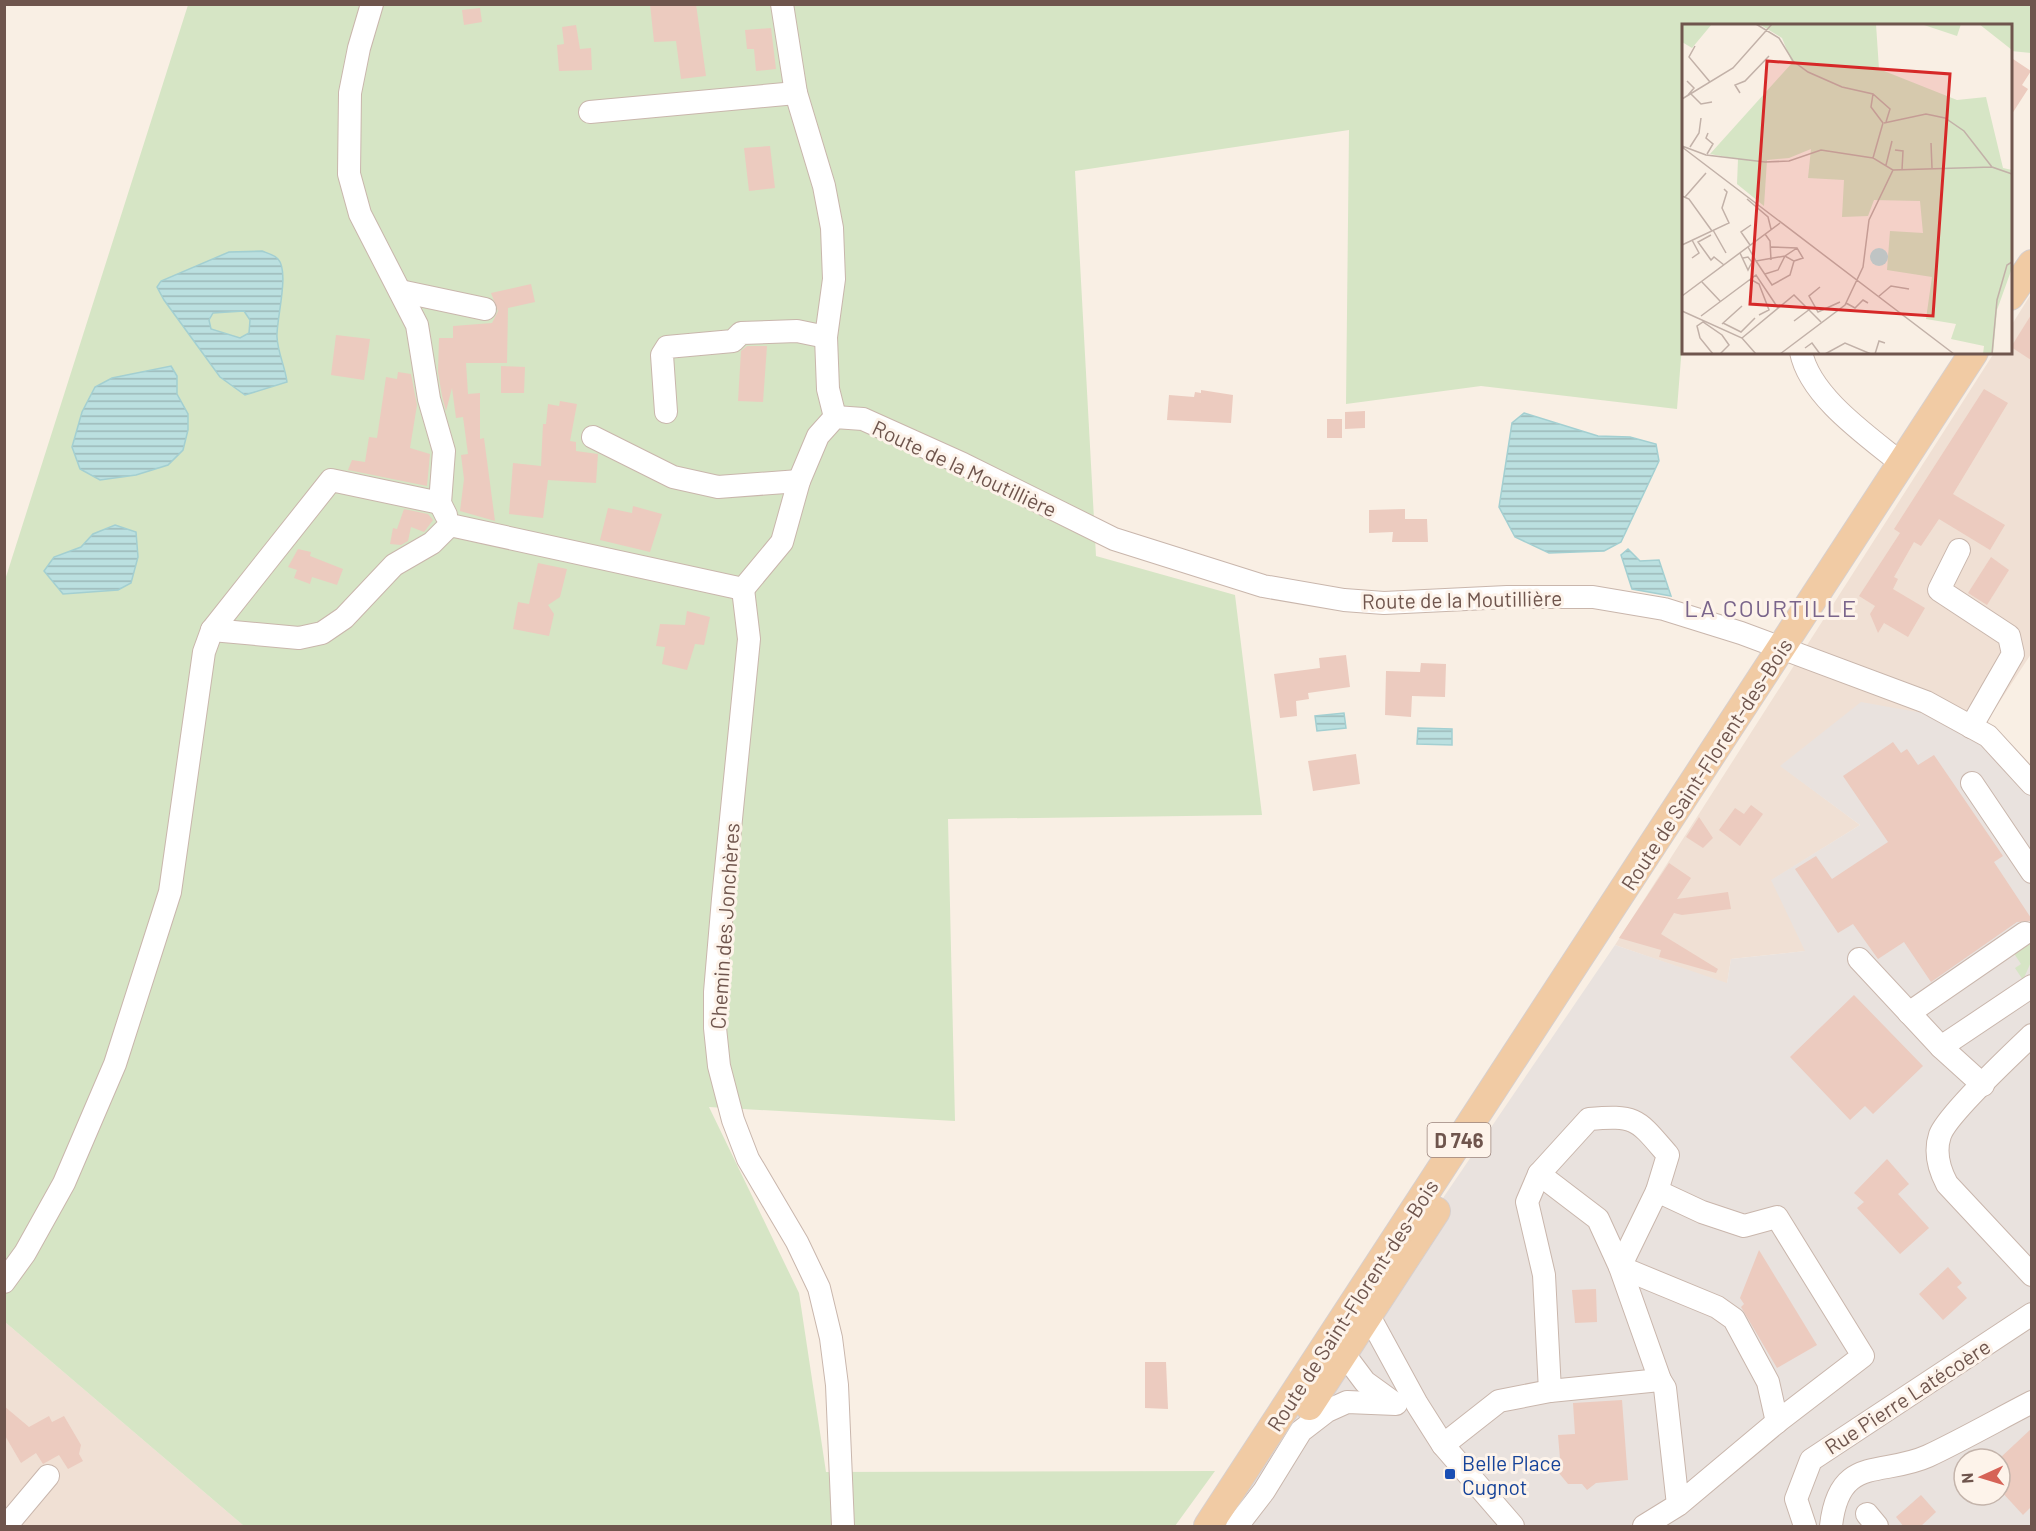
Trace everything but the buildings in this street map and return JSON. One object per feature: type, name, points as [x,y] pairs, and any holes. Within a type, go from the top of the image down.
[{"type":"main road","points":[[2012,293],[2031,264]]},
{"type":"main road","name":"Route de Saint-Florent-des-Bois","points":[[1208,1527],[1973,354]]},
{"type":"main road","name":"Route de Saint-Florent-des-Bois","points":[[1228,1527],[1546,1032],[1616,904]]},
{"type":"street","points":[[372,4],[359,48],[350,93],[349,174],[360,214],[417,325],[429,399],[444,451],[440,503],[450,525]]},
{"type":"street","points":[[450,525],[743,589],[782,542],[799,481],[818,436],[835,417],[828,389],[826,337],[834,279],[832,228],[824,186],[796,93],[782,4]]},
{"type":"street","points":[[590,112],[796,93]]},
{"type":"street","points":[[400,291],[485,309]]},
{"type":"street","points":[[666,412],[662,355],[667,347],[733,341],[741,333],[797,331],[826,337]]},
{"type":"street","points":[[1801,354],[1803,362],[1818,387],[1848,420],[1902,464]]},
{"type":"street","name":"Route de la Moutillière","points":[[835,417],[863,419],[963,464],[1114,539],[1263,586],[1344,600],[1384,603],[1507,597],[1593,597],[1664,609],[1741,633],[1926,702],[1988,736],[2031,784]]},
{"type":"street","points":[[593,437],[673,477],[718,487],[799,481]]},
{"type":"street","points":[[4,1282],[25,1253],[64,1183],[97,1107],[115,1064],[167,902],[204,652],[212,630],[331,480],[440,503]]},
{"type":"street","points":[[212,630],[299,638],[322,633],[344,618],[394,565],[432,543],[450,525]]},
{"type":"street","points":[[1959,550],[1939,590],[2009,636],[2013,654],[1971,727]]},
{"type":"street","name":"Chemin des Jonchères","points":[[743,589],[749,639],[721,922],[715,1028],[719,1066],[748,1159],[797,1242],[819,1288],[831,1338],[837,1385],[843,1527]]},
{"type":"street","points":[[1972,783],[2031,872]]},
{"type":"street","points":[[1909,1013],[2025,933]]},
{"type":"street","points":[[1859,959],[1941,1047],[1983,1085]]},
{"type":"street","points":[[1941,1047],[2031,986]]},
{"type":"street","points":[[2031,1035],[1941,1133],[1937,1151],[1939,1169],[1947,1184],[2031,1275]]},
{"type":"street","points":[[1550,1391],[1544,1275],[1527,1202],[1539,1174],[1589,1119],[1623,1116],[1644,1127],[1668,1155],[1657,1191],[1620,1267]]},
{"type":"street","points":[[1304,1378],[1354,1333],[1421,1218],[1449,1155]]},
{"type":"street","points":[[1539,1174],[1598,1219],[1620,1267],[1660,1380],[1665,1388],[1678,1505]]},
{"type":"street","points":[[1644,1527],[1678,1505],[1777,1422],[1863,1356],[1777,1217],[1744,1226],[1702,1212],[1657,1191]]},
{"type":"street","points":[[1620,1267],[1717,1307],[1734,1319],[1768,1382],[1777,1422]]},
{"type":"street","name":"Rue Pierre Latécoère","points":[[1805,1527],[1796,1499],[1811,1460],[2031,1314]]},
{"type":"street","points":[[1354,1333],[1365,1382],[1396,1404],[1443,1445]]},
{"type":"street","points":[[1354,1333],[1417,1404],[1443,1445],[1513,1527]]},
{"type":"street","points":[[1443,1445],[1499,1401],[1550,1391],[1660,1380]]},
{"type":"street","points":[[1237,1527],[1264,1491],[1301,1431],[1327,1411],[1347,1402],[1396,1404]]},
{"type":"street","points":[[1831,1527],[1836,1497],[1847,1484],[1865,1470],[1926,1457],[2031,1402]]},
{"type":"street","points":[[6,1527],[48,1476]]},
{"type":"shaded area","points":[[2031,294],[2031,654],[1985,724],[1781,766],[1860,825],[1772,880],[1806,951],[1731,959],[1727,984],[1615,945],[1993,354],[2012,354],[2012,324]]},
{"type":"shaded area","points":[[1861,702],[1985,724],[2031,780],[2031,1526],[1220,1526],[1615,945],[1727,983],[1731,959],[1805,951],[1771,880],[1860,825],[1780,766]]},
{"type":"shaded area","points":[[5,1322],[244,1526],[5,1526]]},
{"type":"green space","points":[[188,5],[2031,5],[2031,53],[2012,51],[2012,24],[1682,24],[1682,345],[1677,409],[1481,386],[1346,404],[1349,130],[1075,171],[1096,556],[1235,595],[1262,815],[948,819],[955,1121],[709,1107],[799,1293],[826,1472],[1215,1471],[1175,1526],[244,1526],[5,1322],[5,580]]},
{"type":"green space","points":[[2030,939],[2031,962],[2023,980],[2015,968],[2021,964],[2013,952]]},
{"type":"water","points":[[262,251],[271,254],[278,259],[283,274],[277,337],[287,382],[245,395],[220,377],[157,287],[161,281],[229,252]],"holes":[[[244,311],[250,320],[249,333],[240,338],[211,329],[209,320],[213,313]]]},
{"type":"water","points":[[171,366],[177,376],[177,394],[188,414],[188,430],[183,450],[168,465],[136,475],[100,480],[80,469],[72,447],[82,412],[95,387],[112,378]]},
{"type":"water","points":[[1524,413],[1598,436],[1630,437],[1656,444],[1659,461],[1621,542],[1604,551],[1549,553],[1515,537],[1499,507],[1512,423]]},
{"type":"water","points":[[115,525],[136,532],[138,557],[131,583],[118,590],[63,594],[44,571],[54,557],[81,547],[93,534]]},
{"type":"water","points":[[1628,549],[1640,561],[1659,560],[1671,596],[1632,589],[1621,555]]},
{"type":"water","points":[[1344,713],[1346,728],[1317,731],[1315,716]]},
{"type":"water","points":[[1418,728],[1452,729],[1452,745],[1417,744]]},
{"type":"place","name":"Belle Place Cugnot","points":[[1450,1474]]},
{"type":"district","name":"LA COURTILLE","points":[[1771,607]]}]
